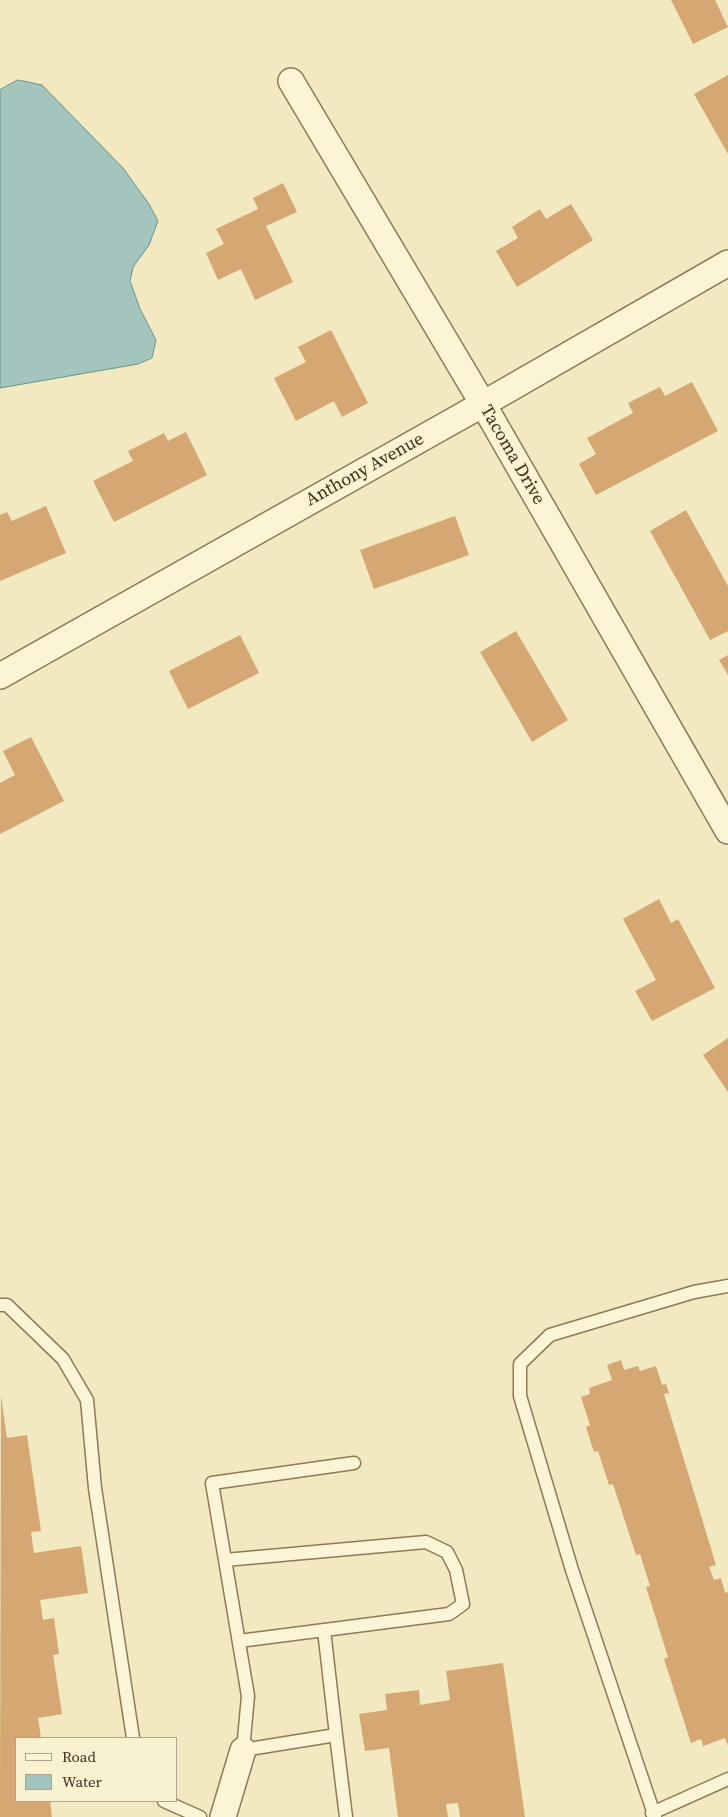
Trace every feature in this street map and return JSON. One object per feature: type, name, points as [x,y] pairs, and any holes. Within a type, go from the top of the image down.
[{"type":"street","name":"Tacoma Drive","points":[[291,81],[483,404],[728,831]]},
{"type":"street","name":"Anthony Avenue","points":[[0,676],[483,404],[728,263]]},
{"type":"street","points":[[223,1817],[243,1750]]},
{"type":"lane","points":[[728,1286],[694,1292],[550,1335],[520,1364],[520,1396],[572,1570],[653,1815],[728,1779]]},
{"type":"lane","points":[[0,1305],[7,1305],[63,1359],[86,1400],[95,1488],[133,1737]]},
{"type":"lane","points":[[336,1735],[243,1750],[248,1696],[212,1482],[354,1462]]},
{"type":"lane","points":[[225,1560],[426,1542],[447,1552],[456,1570],[462,1604],[450,1614],[238,1641]]},
{"type":"lane","points":[[324,1630],[346,1817]]},
{"type":"lane","points":[[166,1802],[200,1817]]},
{"type":"water","points":[[18,80],[42,85],[123,168],[149,204],[158,221],[149,245],[133,267],[130,281],[140,309],[156,340],[152,358],[138,364],[0,388],[0,90]]},
{"type":"building","points":[[671,0],[715,0],[728,27],[693,44]]},
{"type":"building","points":[[728,75],[728,154],[694,94]]},
{"type":"building","points":[[283,183],[297,212],[266,226],[293,282],[255,300],[241,269],[218,280],[206,253],[224,244],[216,229],[258,209],[253,198]]},
{"type":"building","points":[[571,204],[593,240],[517,287],[496,251],[518,238],[512,227],[540,209],[546,219]]},
{"type":"building","points":[[331,330],[368,403],[342,417],[334,401],[296,421],[274,378],[306,362],[298,347]]},
{"type":"building","points":[[692,382],[718,431],[596,495],[579,464],[596,454],[587,438],[633,413],[628,403],[660,387],[665,396]]},
{"type":"building","points":[[186,432],[207,475],[114,522],[93,481],[133,461],[128,451],[164,433],[168,441]]},
{"type":"building","points":[[46,506],[66,553],[0,581],[0,515],[7,512],[12,521]]},
{"type":"building","points":[[686,510],[728,586],[728,631],[710,640],[650,531]]},
{"type":"building","points":[[455,516],[469,555],[374,589],[360,550]]},
{"type":"building","points":[[516,631],[568,720],[532,742],[480,652]]},
{"type":"building","points":[[240,635],[259,673],[188,709],[169,671]]},
{"type":"building","points":[[728,655],[728,675],[719,660]]},
{"type":"building","points":[[31,737],[64,801],[0,834],[0,783],[15,775],[3,751]]},
{"type":"building","points":[[659,899],[671,923],[678,919],[715,988],[652,1021],[635,991],[656,980],[623,919]]},
{"type":"building","points":[[728,1038],[728,1092],[703,1055]]},
{"type":"building","points":[[621,1360],[624,1370],[638,1366],[640,1371],[656,1366],[662,1385],[666,1384],[669,1393],[664,1394],[716,1565],[709,1567],[714,1580],[721,1578],[725,1593],[728,1592],[728,1746],[725,1738],[703,1746],[701,1739],[691,1743],[664,1659],[668,1657],[646,1587],[650,1586],[640,1554],[636,1555],[613,1484],[609,1485],[598,1451],[594,1452],[586,1427],[590,1425],[581,1397],[590,1394],[589,1388],[612,1380],[607,1365]]},
{"type":"building","points":[[1,1396],[7,1438],[27,1435],[41,1531],[31,1532],[34,1553],[81,1546],[88,1593],[40,1600],[43,1620],[54,1618],[59,1654],[53,1655],[62,1714],[38,1718],[41,1737],[15,1737],[15,1802],[50,1802],[52,1817],[0,1817]]},
{"type":"building","points":[[503,1663],[525,1817],[460,1817],[458,1803],[446,1804],[448,1817],[398,1817],[389,1748],[365,1751],[359,1714],[387,1710],[385,1694],[419,1690],[420,1705],[450,1700],[446,1671]]}]
